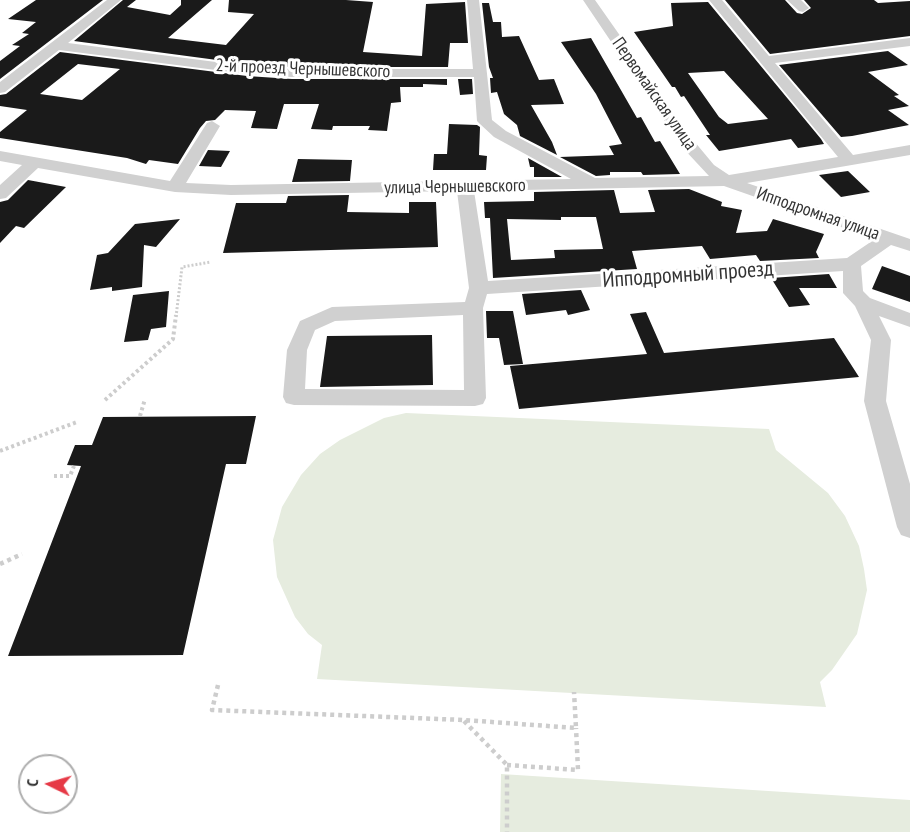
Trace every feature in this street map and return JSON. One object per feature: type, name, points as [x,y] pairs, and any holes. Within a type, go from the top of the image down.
[{"type":"street","points":[[0,89],[115,0]]},
{"type":"street","points":[[473,0],[485,121],[500,134],[594,184]]},
{"type":"street","name":"Первомайская улица","points":[[589,0],[688,144],[708,168],[726,181]]},
{"type":"street","points":[[715,0],[768,60],[850,161]]},
{"type":"street","points":[[768,60],[910,42]]},
{"type":"street","name":"2-й проезд Чернышевского","points":[[55,45],[147,59],[258,71],[480,73]]},
{"type":"street","points":[[175,187],[212,126]]},
{"type":"street","name":"улица Чернышевского","points":[[0,156],[175,187],[231,189],[465,188],[726,181],[910,150]]},
{"type":"street","points":[[0,194],[34,162]]},
{"type":"street","name":"Ипподромная улица","points":[[726,181],[910,245]]},
{"type":"street","points":[[465,188],[476,298]]},
{"type":"street","points":[[888,238],[852,264],[853,292],[863,303],[881,340],[875,400],[908,514]]},
{"type":"street","name":"Ипподромный проезд","points":[[476,298],[476,398],[294,397],[297,350],[307,326],[332,314],[476,298],[852,264]]},
{"type":"street","points":[[863,303],[910,320]]},
{"type":"path","points":[[105,400],[173,339],[182,267],[211,262]]},
{"type":"path","points":[[140,416],[145,399]]},
{"type":"path","points":[[0,451],[77,422]]},
{"type":"path","points":[[54,476],[70,476],[74,465]]},
{"type":"path","points":[[0,564],[22,554]]},
{"type":"path","points":[[218,685],[212,710],[464,720],[576,728]]},
{"type":"path","points":[[464,720],[507,765],[578,770],[574,692]]},
{"type":"path","points":[[507,765],[507,832]]},
{"type":"shaded area","points":[[406,413],[769,429],[776,450],[828,493],[845,516],[859,546],[864,569],[867,590],[857,634],[832,670],[820,682],[826,707],[317,679],[322,645],[308,634],[295,617],[277,577],[273,540],[282,507],[301,475],[320,454],[340,440],[384,418]]},
{"type":"shaded area","points":[[501,774],[910,800],[910,832],[500,832]]},
{"type":"building","points":[[36,0],[103,0],[0,79],[0,61],[20,46],[12,45],[29,34],[22,33],[36,22],[8,19]]},
{"type":"building","points":[[123,0],[136,0],[127,7],[170,15],[181,5],[181,0],[212,0],[168,38],[226,45],[254,14],[228,12],[229,0],[373,2],[363,52],[422,56],[426,4],[465,2],[468,43],[450,43],[448,67],[292,67],[247,64],[74,41]]},
{"type":"building","points":[[725,0],[785,0],[797,13],[802,14],[811,8],[804,0],[874,0],[878,3],[910,1],[910,36],[770,54]]},
{"type":"building","points":[[708,2],[824,144],[798,148],[791,139],[719,151],[706,135],[710,135],[684,96],[681,97],[675,87],[672,87],[634,32],[673,26],[671,3]],"holes":[[[724,71],[768,119],[728,124],[719,117],[688,73]]]},
{"type":"building","points":[[482,3],[489,3],[493,22],[501,22],[502,37],[519,36],[539,80],[554,79],[564,104],[531,105],[557,155],[520,136],[517,125],[504,114],[497,92],[491,93],[490,78],[493,78],[489,67]]},
{"type":"building","points":[[591,38],[637,118],[641,117],[655,142],[660,141],[680,174],[643,175],[641,172],[610,172],[610,175],[596,176],[560,157],[614,155],[609,146],[622,144],[596,94],[561,42]]},
{"type":"building","points":[[888,51],[908,65],[868,72],[899,95],[894,96],[909,106],[888,110],[909,125],[852,136],[841,137],[779,65]]},
{"type":"building","points":[[60,52],[247,76],[292,79],[447,79],[447,85],[423,84],[423,87],[400,87],[401,102],[391,103],[387,131],[368,130],[370,126],[333,126],[332,130],[311,129],[319,104],[284,104],[277,129],[251,128],[256,111],[225,110],[215,120],[206,121],[178,164],[149,160],[146,164],[127,158],[0,138],[0,132],[27,110],[0,106],[0,95],[6,94]],"holes":[[[78,64],[120,69],[82,100],[40,94]]]},
{"type":"building","points":[[458,79],[472,79],[473,94],[460,95]]},
{"type":"building","points":[[449,124],[480,127],[479,155],[487,156],[486,170],[433,170],[434,154],[447,154]]},
{"type":"building","points":[[208,150],[230,151],[221,167],[199,166]]},
{"type":"building","points":[[528,158],[562,177],[534,177],[534,167],[530,167]]},
{"type":"building","points":[[298,159],[352,160],[350,181],[292,182]]},
{"type":"building","points":[[848,171],[870,192],[841,197],[819,175]]},
{"type":"building","points":[[28,180],[66,187],[24,228],[16,226],[0,243],[0,202],[8,200]]},
{"type":"building","points":[[689,189],[722,202],[721,206],[742,210],[736,233],[767,231],[773,219],[824,234],[816,252],[819,258],[760,261],[756,255],[710,259],[702,246],[632,251],[637,269],[493,278],[490,218],[485,218],[484,202],[534,201],[534,192],[614,190],[620,213],[655,212],[648,190]],"holes":[[[561,217],[596,217],[603,249],[554,250],[555,258],[511,260],[507,219],[561,220]]]},
{"type":"building","points":[[349,195],[347,212],[409,213],[409,202],[436,202],[438,247],[223,253],[236,203],[286,203],[288,196]]},
{"type":"building","points":[[180,219],[156,247],[144,245],[142,287],[112,291],[112,287],[90,290],[97,255],[108,253],[135,224]]},
{"type":"building","points":[[882,266],[910,276],[910,302],[872,289]]},
{"type":"building","points":[[829,274],[837,288],[799,288],[810,305],[789,307],[771,278]]},
{"type":"building","points":[[581,290],[590,310],[568,315],[566,310],[526,315],[522,294]]},
{"type":"building","points":[[169,291],[166,327],[151,329],[148,340],[124,342],[133,295]]},
{"type":"building","points":[[486,311],[513,311],[523,364],[504,365],[499,338],[487,338]]},
{"type":"building","points":[[646,312],[664,353],[834,338],[859,377],[519,409],[510,366],[647,354],[630,314]]},
{"type":"building","points":[[432,335],[433,385],[320,387],[327,336]]},
{"type":"building","points":[[256,416],[246,464],[226,464],[183,655],[8,656],[81,466],[67,465],[75,445],[92,445],[103,417]]}]
